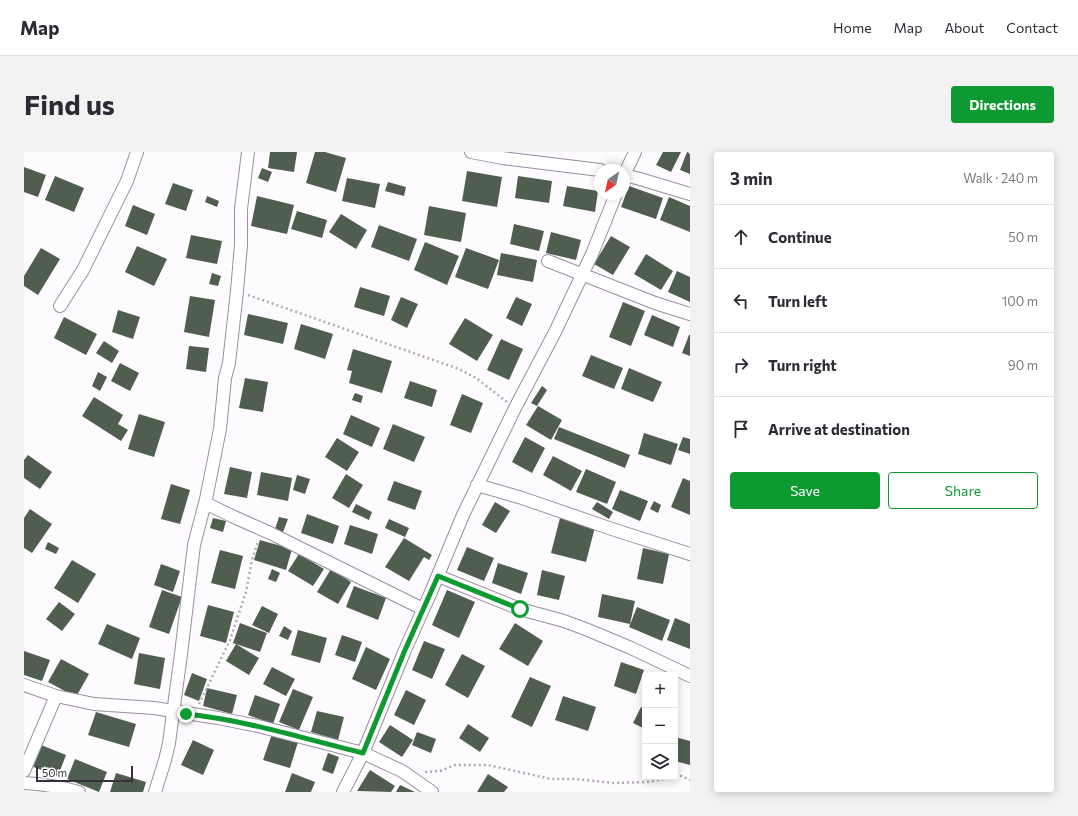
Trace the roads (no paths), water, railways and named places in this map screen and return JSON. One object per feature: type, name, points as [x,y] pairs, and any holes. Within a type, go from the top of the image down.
[{"type":"street","points":[[60,306],[83,270],[127,181],[137,152]]},
{"type":"street","points":[[155,792],[169,743],[194,545],[205,503],[220,429],[225,378],[229,363],[237,291],[241,245],[241,209],[248,152]]},
{"type":"street","points":[[471,152],[502,158],[594,169]]},
{"type":"street","points":[[629,164],[635,152]]},
{"type":"street","points":[[630,176],[690,194]]},
{"type":"street","points":[[343,792],[363,753],[463,515],[515,408],[555,332],[592,254],[614,200]]},
{"type":"street","points":[[548,261],[655,303],[690,314]]},
{"type":"street","points":[[477,485],[522,498],[690,554]]},
{"type":"street","points":[[205,503],[261,528],[423,609]]},
{"type":"street","points":[[438,576],[520,609],[564,621],[588,630],[632,648],[690,676]]},
{"type":"street","points":[[24,685],[56,696],[94,704],[154,708],[258,726],[363,753],[402,771],[432,792]]},
{"type":"street","points":[[24,771],[56,696]]},
{"type":"street","points":[[24,783],[61,787],[79,792]]}]
